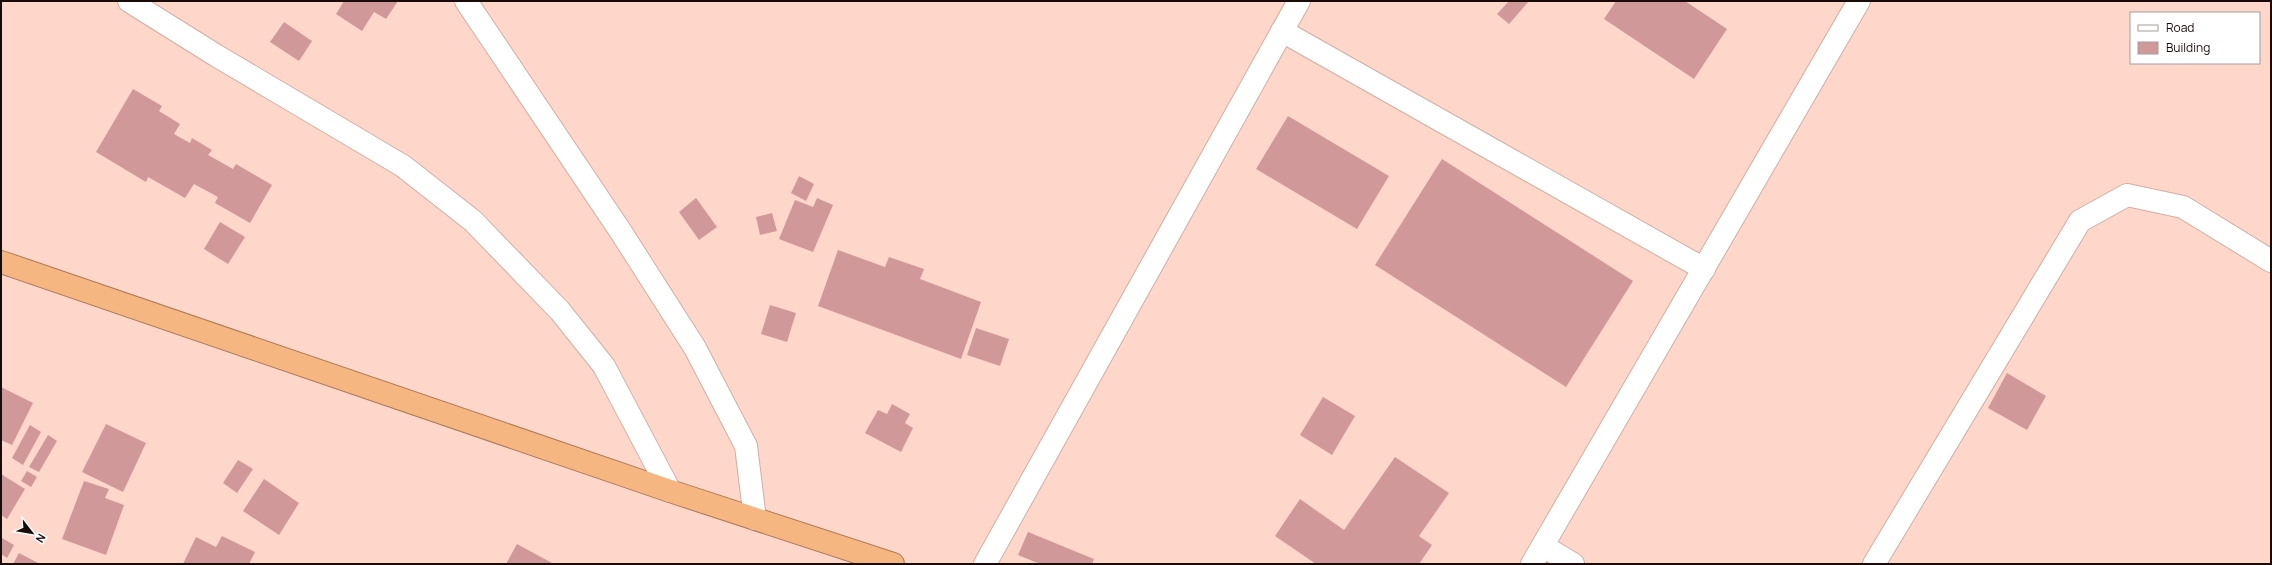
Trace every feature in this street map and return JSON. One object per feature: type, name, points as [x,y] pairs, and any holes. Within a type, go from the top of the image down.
[{"type":"highway","points":[[1,262],[670,491],[893,564]]},
{"type":"street","points":[[129,1],[216,56],[404,166],[473,221],[560,312],[604,366],[670,491]]},
{"type":"street","points":[[466,1],[617,225],[695,348],[746,446],[755,519]]},
{"type":"street","points":[[985,564],[1299,1]]},
{"type":"street","points":[[1573,564],[1537,555],[1859,1]]},
{"type":"street","points":[[1282,31],[1704,269]]},
{"type":"street","points":[[1874,564],[2080,221],[2127,195],[2183,207],[2271,261]]},
{"type":"building","points":[[344,1],[398,1],[386,19],[374,12],[362,31],[336,14]]},
{"type":"building","points":[[1509,1],[1529,1],[1509,24],[1497,14]]},
{"type":"building","points":[[1616,1],[1685,1],[1727,29],[1694,79],[1604,19]]},
{"type":"building","points":[[284,22],[312,41],[299,61],[270,42]]},
{"type":"building","points":[[133,89],[162,106],[159,111],[180,124],[174,134],[190,143],[192,138],[212,150],[208,155],[233,169],[236,164],[272,185],[250,223],[215,203],[218,197],[194,184],[185,198],[148,177],[146,182],[96,152]]},
{"type":"building","points":[[1288,116],[1389,176],[1357,229],[1256,169]]},
{"type":"building","points":[[1442,159],[1633,281],[1566,387],[1375,265]]},
{"type":"building","points":[[799,176],[814,184],[806,201],[791,193]]},
{"type":"building","points":[[696,198],[717,227],[699,240],[679,212]]},
{"type":"building","points":[[817,198],[833,205],[813,252],[779,239],[795,200],[813,207]]},
{"type":"building","points":[[772,213],[777,231],[760,235],[756,217]]},
{"type":"building","points":[[220,222],[245,237],[228,264],[204,249]]},
{"type":"building","points":[[838,250],[885,267],[889,257],[924,269],[920,279],[981,302],[961,359],[818,306]]},
{"type":"building","points":[[770,305],[796,313],[787,342],[761,334]]},
{"type":"building","points":[[976,328],[1009,339],[1000,366],[967,355]]},
{"type":"building","points":[[2007,373],[2046,396],[2027,430],[1988,408]]},
{"type":"building","points":[[1,387],[33,403],[12,445],[1,440]]},
{"type":"building","points":[[1323,397],[1355,416],[1332,455],[1300,435]]},
{"type":"building","points":[[892,404],[910,414],[905,423],[913,428],[901,452],[865,433],[878,410],[887,414]]},
{"type":"building","points":[[106,424],[146,443],[123,492],[82,472]]},
{"type":"building","points":[[30,425],[41,432],[23,465],[12,458]]},
{"type":"building","points":[[48,435],[57,441],[39,472],[29,467]]},
{"type":"building","points":[[1395,457],[1449,493],[1419,536],[1432,545],[1419,564],[1316,564],[1275,536],[1300,499],[1344,530]]},
{"type":"building","points":[[238,460],[253,469],[237,493],[223,483]]},
{"type":"building","points":[[27,471],[37,477],[31,487],[21,481]]},
{"type":"building","points":[[1,474],[25,489],[7,519],[1,515]]},
{"type":"building","points":[[264,479],[299,503],[279,535],[243,511]]},
{"type":"building","points":[[84,481],[109,489],[105,498],[124,505],[106,555],[62,539]]},
{"type":"building","points":[[1028,532],[1094,559],[1092,564],[1040,564],[1018,555]]},
{"type":"building","points":[[222,536],[255,552],[249,564],[183,564],[196,537],[216,547]]},
{"type":"building","points":[[2,538],[14,545],[7,558],[1,554]]},
{"type":"building","points":[[517,544],[554,564],[506,564]]},
{"type":"building","points":[[19,553],[40,564],[13,564]]}]
